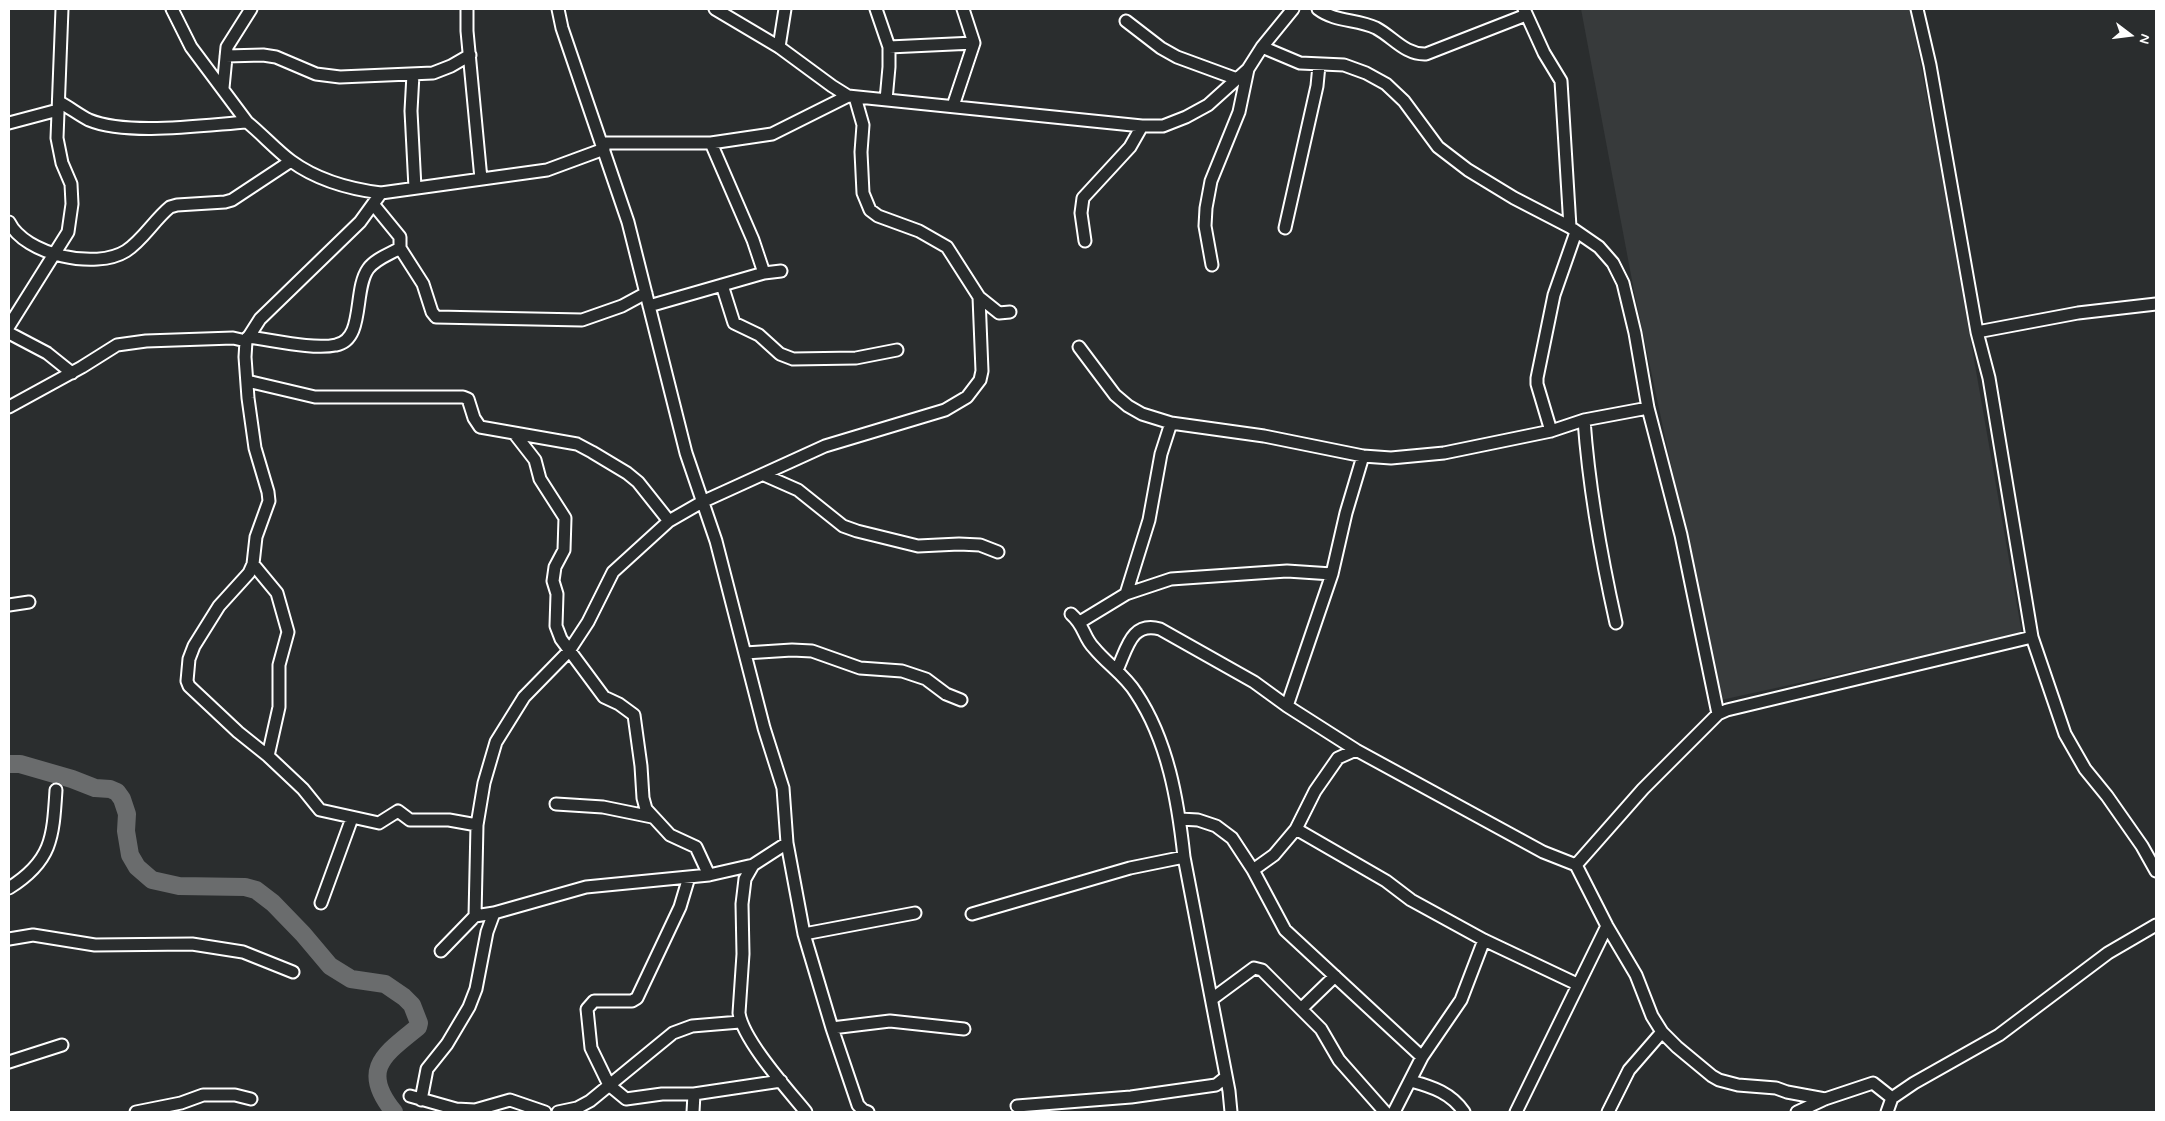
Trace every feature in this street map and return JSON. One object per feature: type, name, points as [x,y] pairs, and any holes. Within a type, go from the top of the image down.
[{"type":"street","points":[[9,326],[55,256],[68,232],[72,204],[71,184],[62,163],[57,138],[62,9]]},
{"type":"street","points":[[172,9],[191,47],[247,122],[291,161],[327,181],[356,190],[381,193],[547,170],[603,146],[711,143],[772,134],[851,96]]},
{"type":"street","points":[[223,88],[226,56],[230,40],[251,9]]},
{"type":"street","points":[[467,9],[481,179]]},
{"type":"street","points":[[558,9],[562,28],[628,222],[686,453],[716,541],[764,728],[783,788],[787,843],[804,934],[832,1028],[858,1105],[868,1112]]},
{"type":"street","points":[[716,9],[779,47],[832,86],[851,96],[1142,126],[1163,126],[1186,117],[1208,105],[1248,69],[1293,9]]},
{"type":"street","points":[[779,47],[788,9]]},
{"type":"street","points":[[876,9],[889,47],[886,100]]},
{"type":"street","points":[[953,106],[974,44],[963,9]]},
{"type":"street","points":[[1318,9],[1326,15],[1376,28],[1416,54],[1426,54],[1525,12],[1544,53],[1561,81],[1573,229],[1554,295],[1537,384],[1551,431]]},
{"type":"street","points":[[1917,9],[1930,65],[1978,332],[1989,378],[2032,637],[2064,734],[2085,768],[2142,846],[2156,871]]},
{"type":"street","points":[[1126,21],[1161,48],[1177,57],[1237,79]]},
{"type":"street","points":[[889,47],[974,44]]},
{"type":"street","points":[[1262,48],[1300,63],[1344,65],[1366,73],[1386,84],[1404,101],[1438,147],[1468,170],[1514,198],[1573,229],[1599,247],[1613,264],[1623,283],[1635,333],[1648,408],[1680,535],[1718,714]]},
{"type":"street","points":[[226,56],[276,57],[316,74],[340,77],[433,73],[451,66],[470,55]]},
{"type":"street","points":[[1284,228],[1317,86],[1320,65]]},
{"type":"street","points":[[1212,265],[1205,226],[1206,208],[1212,181],[1239,112],[1248,69]]},
{"type":"street","points":[[413,74],[411,111],[415,188]]},
{"type":"street","points":[[851,96],[863,125],[861,152],[863,192],[870,210],[878,216],[919,232],[947,247],[978,297],[999,313],[1010,312]]},
{"type":"street","points":[[9,123],[58,106],[88,120],[115,127],[149,128],[247,122]]},
{"type":"street","points":[[1084,242],[1081,213],[1083,198],[1126,152],[1142,126]]},
{"type":"street","points":[[711,143],[746,223],[764,273]]},
{"type":"street","points":[[9,222],[18,236],[33,246],[55,256],[98,259],[116,256],[128,250],[170,207],[232,200],[291,161]]},
{"type":"street","points":[[381,193],[360,222],[260,319],[247,339],[245,357],[246,380],[255,448],[269,501],[256,537],[253,564],[245,579],[219,606],[194,646],[189,659],[187,681],[238,732],[268,756],[303,789],[320,810],[378,823],[398,811],[410,820],[449,820],[477,825]]},
{"type":"street","points":[[373,204],[400,237],[400,248],[423,284],[432,312],[436,317],[582,320],[622,306],[646,293]]},
{"type":"street","points":[[9,407],[117,345],[146,341],[233,338],[323,347],[338,345],[347,341],[353,334],[360,290],[366,272],[375,263],[400,248]]},
{"type":"street","points":[[649,306],[764,273],[780,271]]},
{"type":"street","points":[[722,285],[734,323],[759,335],[786,357],[801,359],[856,358],[897,350]]},
{"type":"street","points":[[476,916],[477,825],[484,783],[496,742],[524,697],[569,651],[588,622],[613,572],[669,521],[702,502],[824,446],[924,418],[945,410],[968,397],[980,380],[982,371],[978,297]]},
{"type":"street","points":[[1978,332],[2078,313],[2156,304]]},
{"type":"street","points":[[9,333],[47,353],[72,372]]},
{"type":"street","points":[[1079,347],[1115,395],[1128,406],[1142,414],[1171,423],[1264,436],[1363,456],[1391,458],[1444,453],[1551,431],[1584,420],[1648,408]]},
{"type":"street","points":[[246,380],[315,397],[463,397],[468,399],[476,424],[480,427],[577,444],[628,473],[638,482],[669,521]]},
{"type":"street","points":[[1584,420],[1596,522],[1616,623]]},
{"type":"street","points":[[1126,594],[1149,520],[1161,454],[1171,423]]},
{"type":"street","points":[[514,433],[535,460],[540,479],[565,518],[564,550],[555,568],[553,580],[556,594],[556,626],[561,639],[604,697],[634,714],[643,798],[646,809],[670,835],[696,846],[709,874]]},
{"type":"street","points":[[1287,706],[1332,574],[1346,513],[1363,456]]},
{"type":"street","points":[[764,475],[798,490],[843,526],[857,531],[918,546],[980,545],[998,552]]},
{"type":"street","points":[[253,564],[277,593],[288,628],[279,665],[279,707],[268,756]]},
{"type":"street","points":[[1080,622],[1126,594],[1171,579],[1287,571],[1332,574]]},
{"type":"street","points":[[9,606],[29,602]]},
{"type":"street","points":[[1070,614],[1080,622],[1091,646],[1117,670],[1136,692],[1160,735],[1180,819],[1184,858],[1232,1112]]},
{"type":"street","points":[[1117,670],[1137,630],[1149,626],[1160,630],[1254,682],[1287,706],[1356,750],[1543,852],[1576,865],[1607,926],[1636,974],[1652,1016],[1662,1032],[1719,1080],[1776,1088],[1825,1099]]},
{"type":"street","points":[[1576,865],[1643,789],[1718,714],[1726,710],[2032,637]]},
{"type":"street","points":[[744,653],[792,650],[812,651],[860,668],[902,671],[926,679],[946,694],[961,700]]},
{"type":"street","points":[[1253,870],[1274,855],[1296,829],[1315,791],[1332,765],[1343,755],[1356,750]]},
{"type":"street","points":[[9,888],[25,877],[41,862],[50,843],[56,790]]},
{"type":"street","points":[[556,804],[602,807],[652,816]]},
{"type":"street","points":[[322,903],[352,818]]},
{"type":"street","points":[[1180,819],[1198,820],[1216,826],[1232,838],[1253,870],[1281,925],[1422,1057]]},
{"type":"street","points":[[1296,829],[1386,881],[1411,900],[1484,940],[1577,984]]},
{"type":"street","points":[[441,951],[476,916],[494,913],[586,887],[689,877],[753,865],[787,843]]},
{"type":"street","points":[[972,914],[1130,868],[1184,858]]},
{"type":"street","points":[[753,865],[746,880],[742,904],[743,954],[740,1022],[753,1043],[806,1112]]},
{"type":"street","points":[[689,877],[680,907],[637,998],[632,1001],[594,1001],[587,1009],[591,1048],[609,1085],[622,1097],[629,1099],[662,1094],[694,1094],[781,1081]]},
{"type":"street","points":[[421,1100],[427,1069],[446,1044],[469,1007],[481,970],[487,932],[494,913]]},
{"type":"street","points":[[804,934],[915,913]]},
{"type":"street","points":[[1887,1112],[1892,1098],[1914,1083],[1999,1034],[2108,953],[2156,925]]},
{"type":"street","points":[[1516,1112],[1607,926]]},
{"type":"street","points":[[9,939],[33,935],[95,945],[192,944],[242,952],[293,972]]},
{"type":"street","points":[[1394,1112],[1422,1057],[1461,1000],[1484,940]]},
{"type":"street","points":[[1212,999],[1254,968],[1258,968],[1302,1008],[1321,1029],[1339,1060],[1385,1112]]},
{"type":"street","points":[[1302,1008],[1335,976]]},
{"type":"street","points":[[832,1028],[890,1021],[964,1029]]},
{"type":"street","points":[[558,1112],[577,1108],[682,1028],[740,1022]]},
{"type":"street","points":[[1608,1112],[1629,1070],[1662,1032]]},
{"type":"street","points":[[9,1062],[62,1045]]},
{"type":"street","points":[[1017,1106],[1131,1097],[1216,1085],[1226,1077]]},
{"type":"street","points":[[1411,1081],[1440,1090],[1452,1097],[1464,1112]]},
{"type":"street","points":[[1797,1112],[1825,1099],[1873,1083],[1892,1098]]},
{"type":"street","points":[[1216,1085],[1229,1091]]},
{"type":"street","points":[[136,1112],[217,1094],[251,1099]]},
{"type":"street","points":[[693,1112],[694,1094]]},
{"type":"street","points":[[410,1096],[465,1110],[475,1110],[510,1100],[545,1112]]},
{"type":"shaded area","points":[[1581,9],[1910,9],[1940,165],[2022,634],[1721,700],[1634,291]]},
{"type":"waterway","points":[[9,764],[20,764],[72,779],[95,788],[110,789],[117,792],[122,799],[127,814],[126,831],[130,855],[137,867],[152,880],[179,886],[245,887],[256,890],[273,903],[330,966],[351,979],[385,984],[404,997],[412,1005],[419,1023],[418,1027],[387,1054],[380,1064],[378,1073],[378,1084],[394,1112]]}]
